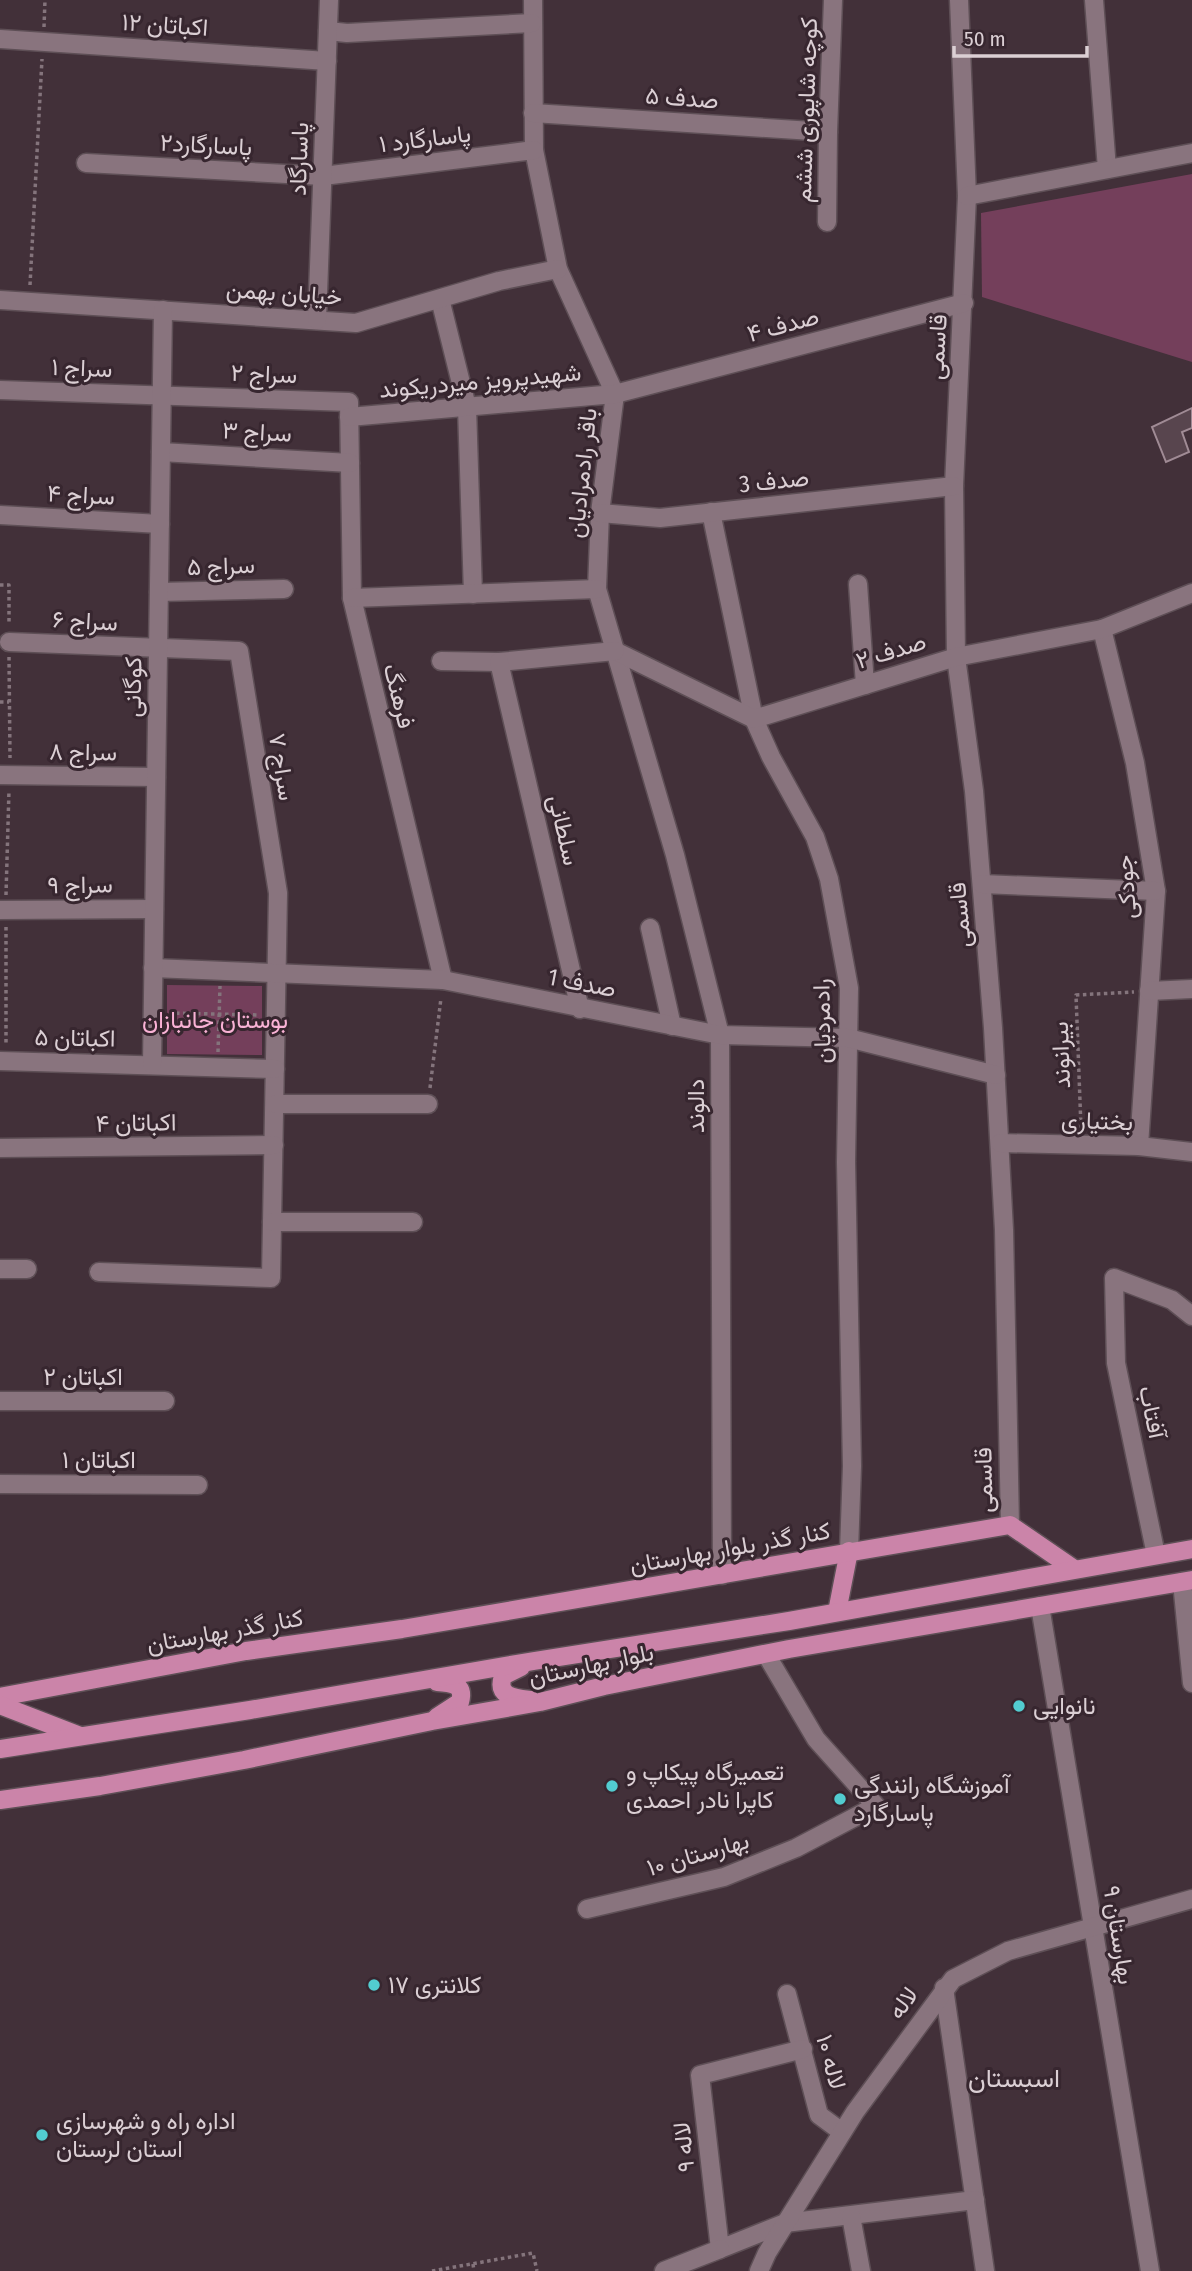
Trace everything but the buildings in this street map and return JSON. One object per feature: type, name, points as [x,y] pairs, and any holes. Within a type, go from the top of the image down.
[{"type":"main road","name":"کنار گذر بلوار بهارستان","points":[[459,1618],[1010,1525]]},
{"type":"main road","points":[[1010,1525],[1074,1569]]},
{"type":"main road","name":"بلوار بهارستان","points":[[0,1749],[789,1621],[1192,1549]]},
{"type":"main road","points":[[837,1612],[849,1551]]},
{"type":"main road","name":"بلوار بهارستان","points":[[0,1800],[100,1786],[231,1762],[540,1702],[604,1686],[766,1654],[1187,1581]]},
{"type":"main road","name":"کنار گذر بهارستان","points":[[0,1696],[247,1651],[459,1618]]},
{"type":"main road","points":[[534,1661],[503,1676],[500,1684],[509,1697],[540,1702]]},
{"type":"main road","points":[[421,1680],[452,1683],[459,1687],[462,1694],[460,1702],[432,1721]]},
{"type":"main road","points":[[0,1705],[80,1737]]},
{"type":"street","name":"پاسارگاد","points":[[317,320],[329,0]]},
{"type":"street","name":"باقر رادمرادیان","points":[[533,0],[534,150],[558,269],[615,394],[600,513],[597,589],[615,651]]},
{"type":"street","points":[[824,0],[834,0]]},
{"type":"street","name":"کوچه شاپوری ششم","points":[[827,222],[834,0]]},
{"type":"street","name":"قاسمی","points":[[959,0],[967,196],[954,486],[956,657],[974,791],[996,1075],[1004,1230],[1010,1525]]},
{"type":"street","points":[[1094,0],[1107,169]]},
{"type":"street","points":[[328,31],[346,33],[532,23]]},
{"type":"street","name":"اکباتان ۱۲","points":[[0,39],[327,61]]},
{"type":"street","name":"صدف ۵","points":[[533,113],[828,132]]},
{"type":"street","name":"پاسارگارد ۱","points":[[323,176],[534,150]]},
{"type":"street","points":[[967,196],[1192,153]]},
{"type":"street","name":"پاسارگارد۲","points":[[86,163],[323,176]]},
{"type":"street","name":"خیابان بهمن","points":[[0,300],[356,323],[499,281],[558,269]]},
{"type":"street","points":[[440,299],[467,407],[473,594]]},
{"type":"street","name":"صدف ۴","points":[[615,394],[964,303]]},
{"type":"street","name":"کوگانی","points":[[152,1064],[163,310]]},
{"type":"street","name":"سراج ۱","points":[[0,390],[162,395]]},
{"type":"street","name":"شهیدپرویز میردریکوند","points":[[349,417],[615,394]]},
{"type":"street","name":"سراج ۲","points":[[162,395],[349,402],[349,417]]},
{"type":"street","name":"فرهنگ","points":[[349,417],[352,598],[443,980]]},
{"type":"street","name":"سراج ۳","points":[[161,452],[350,463]]},
{"type":"street","name":"صدف 3","points":[[600,513],[660,518],[954,486]]},
{"type":"street","name":"رادمردیان","points":[[711,512],[754,719],[771,757],[815,837],[829,879],[849,988],[846,1162],[852,1466],[849,1551]]},
{"type":"street","name":"سراج ۴","points":[[0,515],[160,524]]},
{"type":"street","points":[[858,584],[865,685]]},
{"type":"street","name":"سراج ۵","points":[[159,592],[284,589]]},
{"type":"street","points":[[352,598],[597,589]]},
{"type":"street","name":"صدف ۲","points":[[754,719],[956,657],[1102,629],[1192,593]]},
{"type":"street","name":"جودکی","points":[[1102,629],[1135,763],[1156,891],[1139,1146]]},
{"type":"street","name":"سراج ۶","points":[[9,642],[158,650]]},
{"type":"street","name":"سراج ۷","points":[[158,650],[239,651],[278,893],[278,971]]},
{"type":"street","points":[[441,661],[499,662],[615,651],[754,719]]},
{"type":"street","name":"دالوند","points":[[615,651],[675,855],[720,1035],[722,1575]]},
{"type":"street","name":"سلطانی","points":[[499,662],[580,1009]]},
{"type":"street","name":"سراج ۸","points":[[5,775],[156,777]]},
{"type":"street","points":[[982,884],[1156,891]]},
{"type":"street","name":"سراج ۹","points":[[3,910],[154,909]]},
{"type":"street","points":[[650,928],[672,1026]]},
{"type":"street","name":"صدف 1","points":[[153,968],[278,971],[443,980],[720,1035],[848,1038],[996,1075]]},
{"type":"street","points":[[99,1272],[271,1278],[278,971]]},
{"type":"street","points":[[1149,990],[1192,989]]},
{"type":"street","name":"اکباتان ۵","points":[[3,1061],[275,1069]]},
{"type":"street","points":[[275,1104],[428,1104]]},
{"type":"street","name":"بختیاری","points":[[1000,1143],[1139,1146],[1192,1152]]},
{"type":"street","name":"اکباتان ۴","points":[[0,1148],[274,1145]]},
{"type":"street","points":[[272,1222],[413,1222]]},
{"type":"street","points":[[0,1269],[27,1269]]},
{"type":"street","name":"آفتاب","points":[[1156,1555],[1116,1363],[1114,1278],[1172,1300],[1192,1315]]},
{"type":"street","name":"اکباتان ۲","points":[[0,1401],[165,1401]]},
{"type":"street","name":"اکباتان ۱","points":[[0,1484],[198,1485]]},
{"type":"street","points":[[1187,1581],[1192,1683]]},
{"type":"street","name":"بهارستان ۹","points":[[1040,1606],[1150,2271]]},
{"type":"street","name":"بهارستان ۱۰","points":[[587,1909],[724,1877],[796,1848],[876,1806],[816,1739],[766,1654]]},
{"type":"street","name":"لاله","points":[[759,2271],[767,2253],[842,2132],[953,1979],[1008,1951],[1192,1899]]},
{"type":"street","points":[[944,1988],[985,2271]]},
{"type":"street","name":"لاله ۱۰","points":[[787,1994],[819,2115],[842,2132]]},
{"type":"street","name":"لاله ۹","points":[[720,2249],[700,2075],[803,2049]]},
{"type":"street","points":[[664,2271],[785,2223],[975,2200]]},
{"type":"street","points":[[851,2216],[861,2271]]},
{"type":"path","points":[[29,302],[45,0]]},
{"type":"path","points":[[0,702],[9,702],[5,775],[3,1061]]},
{"type":"path","points":[[217,1067],[220,970]]},
{"type":"path","points":[[428,1104],[443,980]]},
{"type":"path","name":"بیرانوند","points":[[1081,1144],[1076,995],[1149,990]]},
{"type":"path","points":[[153,1013],[277,1016]]},
{"type":"path","points":[[432,2271],[533,2253],[537,2271]]},
{"type":"path","points":[[472,2264],[474,2271]]},
{"type":"green space","points":[[1192,174],[1192,362],[982,297],[981,213]]},
{"type":"green space","name":"بوستان جانبازان","points":[[167,985],[262,986],[262,1055],[167,1054]]},
{"type":"place","name":"نانوایی","points":[[1019,1706]]},
{"type":"place","name":"تعمیرگاه پیکاپ و کاپرا نادر احمدی","points":[[612,1786]]},
{"type":"place","name":"آموزشگاه رانندگی پاسارگارد","points":[[840,1799]]},
{"type":"place","name":"کلانتری ۱۷","points":[[374,1985]]},
{"type":"place","name":"اداره راه و شهرسازی استان لرستان","points":[[42,2135]]},
{"type":"district","name":"اسبستان","points":[[1014,2078]]}]
